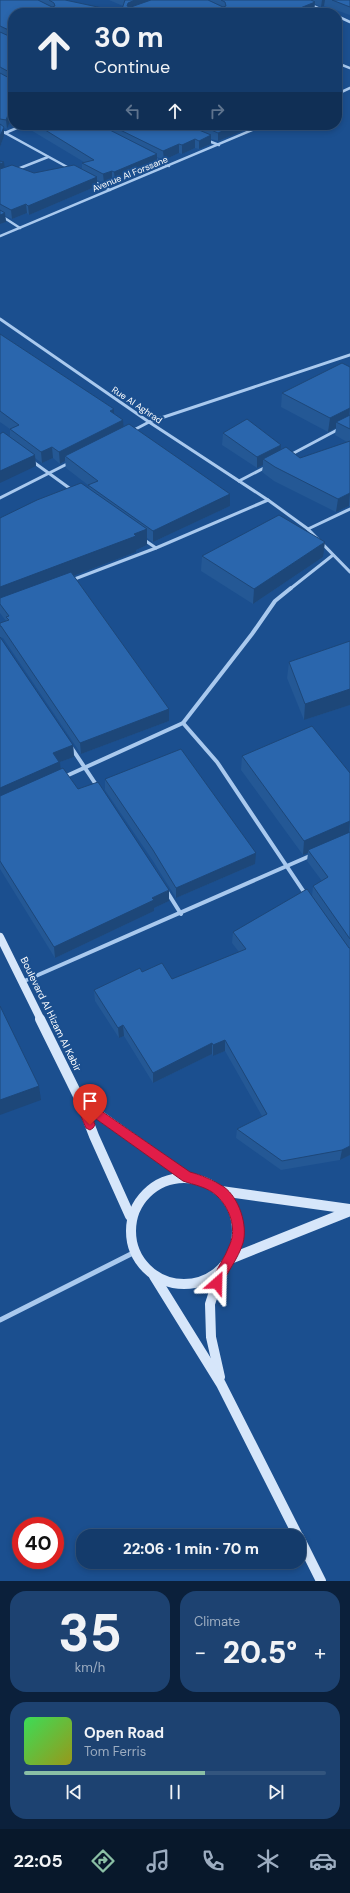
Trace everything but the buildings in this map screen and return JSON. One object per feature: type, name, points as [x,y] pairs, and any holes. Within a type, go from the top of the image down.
[{"type":"street","points":[[310,5],[317,8]]},
{"type":"street","points":[[0,130],[75,172]]},
{"type":"street","points":[[5,133],[12,130]]},
{"type":"street","name":"Avenue Al Forssane","points":[[0,236],[253,130]]},
{"type":"street","points":[[200,137],[219,145]]},
{"type":"street","points":[[149,156],[169,166]]},
{"type":"street","points":[[14,170],[48,157]]},
{"type":"street","points":[[89,179],[110,190]]},
{"type":"street","points":[[0,214],[20,228]]},
{"type":"street","name":"Rue Al Aghrad","points":[[0,318],[149,422],[268,500],[308,529],[350,572]]},
{"type":"street","points":[[129,432],[149,422],[350,355]]},
{"type":"street","points":[[288,455],[346,426]]},
{"type":"street","points":[[30,459],[74,491]]},
{"type":"street","points":[[0,498],[76,460]]},
{"type":"street","points":[[239,481],[267,466]]},
{"type":"street","points":[[66,583],[156,548],[268,500]]},
{"type":"street","points":[[308,529],[350,509]]},
{"type":"street","points":[[137,535],[156,548]]},
{"type":"street","points":[[57,780],[183,723],[252,634],[275,601],[308,573],[333,555]]},
{"type":"street","points":[[183,723],[217,762],[286,867],[309,899]]},
{"type":"street","points":[[68,742],[102,792]]},
{"type":"street","points":[[22,982],[181,914],[318,852]]},
{"type":"street","points":[[161,882],[181,914]]},
{"type":"street","name":"Boulevard Al Hizam Al Kabir","points":[[0,937],[81,1102],[94,1136],[130,1216]]},
{"type":"street","name":"Boulevard Al Hizam Al Kabir","points":[[81,1102],[187,1177]]},
{"type":"street","points":[[295,1529],[221,1384],[154,1276],[145,1268],[133,1253],[129,1234],[130,1216],[138,1200],[152,1187],[168,1179],[187,1177],[199,1180],[221,1191],[350,1210]]},
{"type":"street","points":[[221,1191],[232,1206],[238,1223],[237,1242],[230,1259],[220,1273],[210,1304],[211,1337],[221,1384]]},
{"type":"street","points":[[230,1259],[350,1210]]},
{"type":"street","points":[[0,1320],[133,1253]]},
{"type":"street","points":[[154,1276],[180,1284],[199,1282],[220,1273]]},
{"type":"street","points":[[306,1551],[321,1581]]},
{"type":"route","points":[[90,1125],[81,1102],[122,1133],[187,1177],[199,1180],[221,1191],[232,1206],[238,1223],[237,1242],[230,1259],[220,1273],[217,1283]]}]
